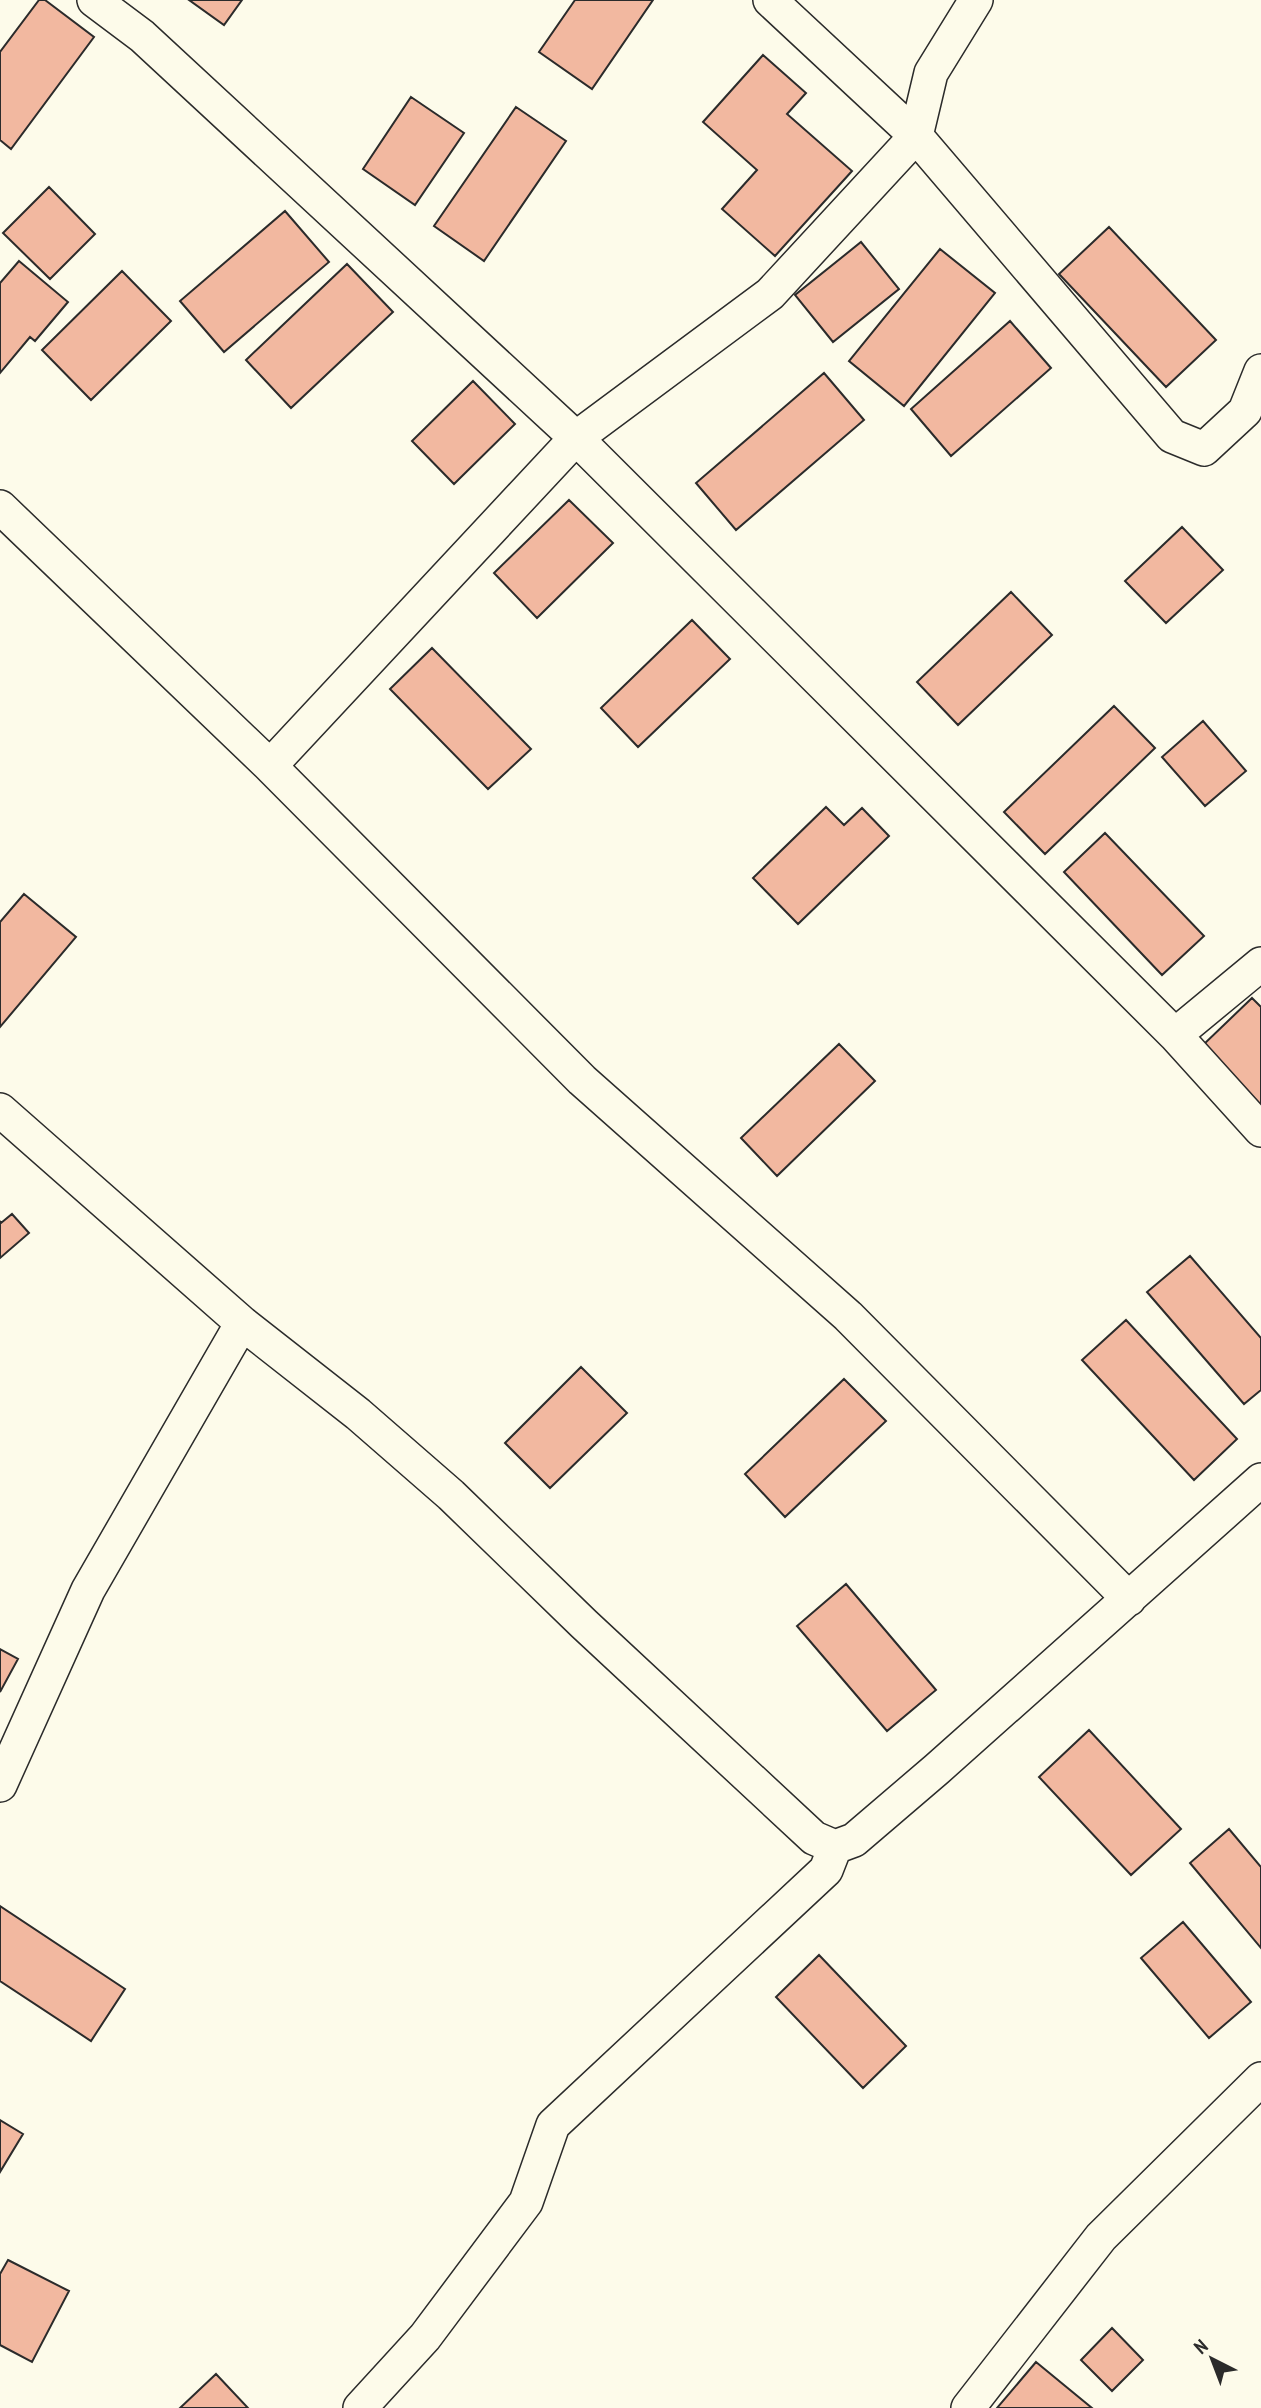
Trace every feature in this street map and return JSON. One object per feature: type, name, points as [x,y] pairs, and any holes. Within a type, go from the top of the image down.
[{"type":"street","points":[[94,0],[142,36],[576,438],[1175,1035],[1261,1130]]},
{"type":"street","points":[[770,0],[916,136],[1172,436],[1204,449],[1245,411],[1261,371]]},
{"type":"street","points":[[271,766],[576,438],[770,295],[916,136],[931,73],[976,0]]},
{"type":"street","points":[[0,507],[271,766],[582,1080],[848,1317],[1129,1599]]},
{"type":"street","points":[[1175,1035],[1261,964]]},
{"type":"street","points":[[0,1110],[242,1323],[358,1414],[451,1495],[584,1624],[814,1838],[835,1847],[854,1840],[1261,1480]]},
{"type":"street","points":[[0,1785],[88,1590],[242,1323]]},
{"type":"street","points":[[360,2408],[425,2337],[526,2202],[553,2125],[826,1870],[835,1847]]},
{"type":"street","points":[[968,2408],[1101,2237],[1261,2079]]},
{"type":"building","points":[[39,0],[45,0],[94,37],[11,149],[0,140],[0,52]]},
{"type":"building","points":[[189,0],[242,0],[224,25]]},
{"type":"building","points":[[575,0],[653,0],[592,89],[539,52]]},
{"type":"building","points":[[763,55],[806,93],[787,114],[852,171],[775,256],[722,209],[757,170],[703,122]]},
{"type":"building","points":[[411,97],[464,133],[415,205],[363,169]]},
{"type":"building","points":[[516,107],[566,141],[484,261],[434,226]]},
{"type":"building","points":[[49,187],[95,234],[50,279],[3,233]]},
{"type":"building","points":[[285,211],[329,262],[224,352],[180,301]]},
{"type":"building","points":[[1109,227],[1216,340],[1166,387],[1059,274]]},
{"type":"building","points":[[861,242],[899,289],[833,342],[795,295]]},
{"type":"building","points":[[940,249],[995,293],[904,406],[849,361]]},
{"type":"building","points":[[19,261],[68,302],[35,341],[30,337],[0,373],[0,283]]},
{"type":"building","points":[[347,264],[393,312],[291,408],[246,360]]},
{"type":"building","points":[[122,271],[171,321],[91,400],[42,350]]},
{"type":"building","points":[[1010,321],[1051,368],[951,456],[911,409]]},
{"type":"building","points":[[824,373],[864,420],[736,530],[696,483]]},
{"type":"building","points":[[473,381],[515,424],[454,484],[412,441]]},
{"type":"building","points":[[569,500],[613,543],[537,618],[494,573]]},
{"type":"building","points":[[1182,527],[1223,570],[1166,623],[1125,581]]},
{"type":"building","points":[[1011,592],[1052,635],[958,725],[917,682]]},
{"type":"building","points":[[692,620],[730,659],[638,747],[601,708]]},
{"type":"building","points":[[432,648],[531,749],[488,789],[390,689]]},
{"type":"building","points":[[1114,706],[1155,748],[1045,854],[1004,812]]},
{"type":"building","points":[[1203,721],[1246,771],[1205,806],[1162,757]]},
{"type":"building","points":[[826,807],[844,825],[862,808],[889,836],[798,924],[753,878]]},
{"type":"building","points":[[1105,833],[1204,936],[1162,975],[1064,872]]},
{"type":"building","points":[[24,894],[76,937],[0,1027],[0,922]]},
{"type":"building","points":[[1252,998],[1261,1007],[1261,1106],[1203,1045]]},
{"type":"building","points":[[839,1044],[875,1081],[777,1176],[741,1138]]},
{"type":"building","points":[[12,1214],[29,1233],[0,1258],[0,1221],[1,1223]]},
{"type":"building","points":[[1190,1256],[1261,1338],[1261,1390],[1244,1404],[1147,1292]]},
{"type":"building","points":[[1126,1320],[1237,1439],[1194,1480],[1082,1360]]},
{"type":"building","points":[[581,1367],[627,1413],[550,1488],[505,1443]]},
{"type":"building","points":[[844,1379],[886,1421],[785,1517],[745,1474]]},
{"type":"building","points":[[846,1584],[936,1690],[887,1731],[797,1626]]},
{"type":"building","points":[[0,1649],[18,1659],[0,1692]]},
{"type":"building","points":[[1089,1730],[1181,1829],[1131,1875],[1039,1777]]},
{"type":"building","points":[[1229,1829],[1261,1867],[1261,1948],[1190,1863]]},
{"type":"building","points":[[0,1906],[125,1989],[91,2041],[0,1981]]},
{"type":"building","points":[[1183,1922],[1251,2002],[1209,2038],[1141,1958]]},
{"type":"building","points":[[819,1955],[906,2046],[863,2088],[776,1997]]},
{"type":"building","points":[[0,2120],[23,2134],[0,2172]]},
{"type":"building","points":[[8,2260],[69,2291],[32,2362],[0,2345],[0,2274]]},
{"type":"building","points":[[1112,2328],[1143,2360],[1112,2391],[1081,2360]]},
{"type":"building","points":[[1036,2362],[1092,2408],[997,2408]]},
{"type":"building","points":[[216,2374],[248,2408],[180,2408]]}]
